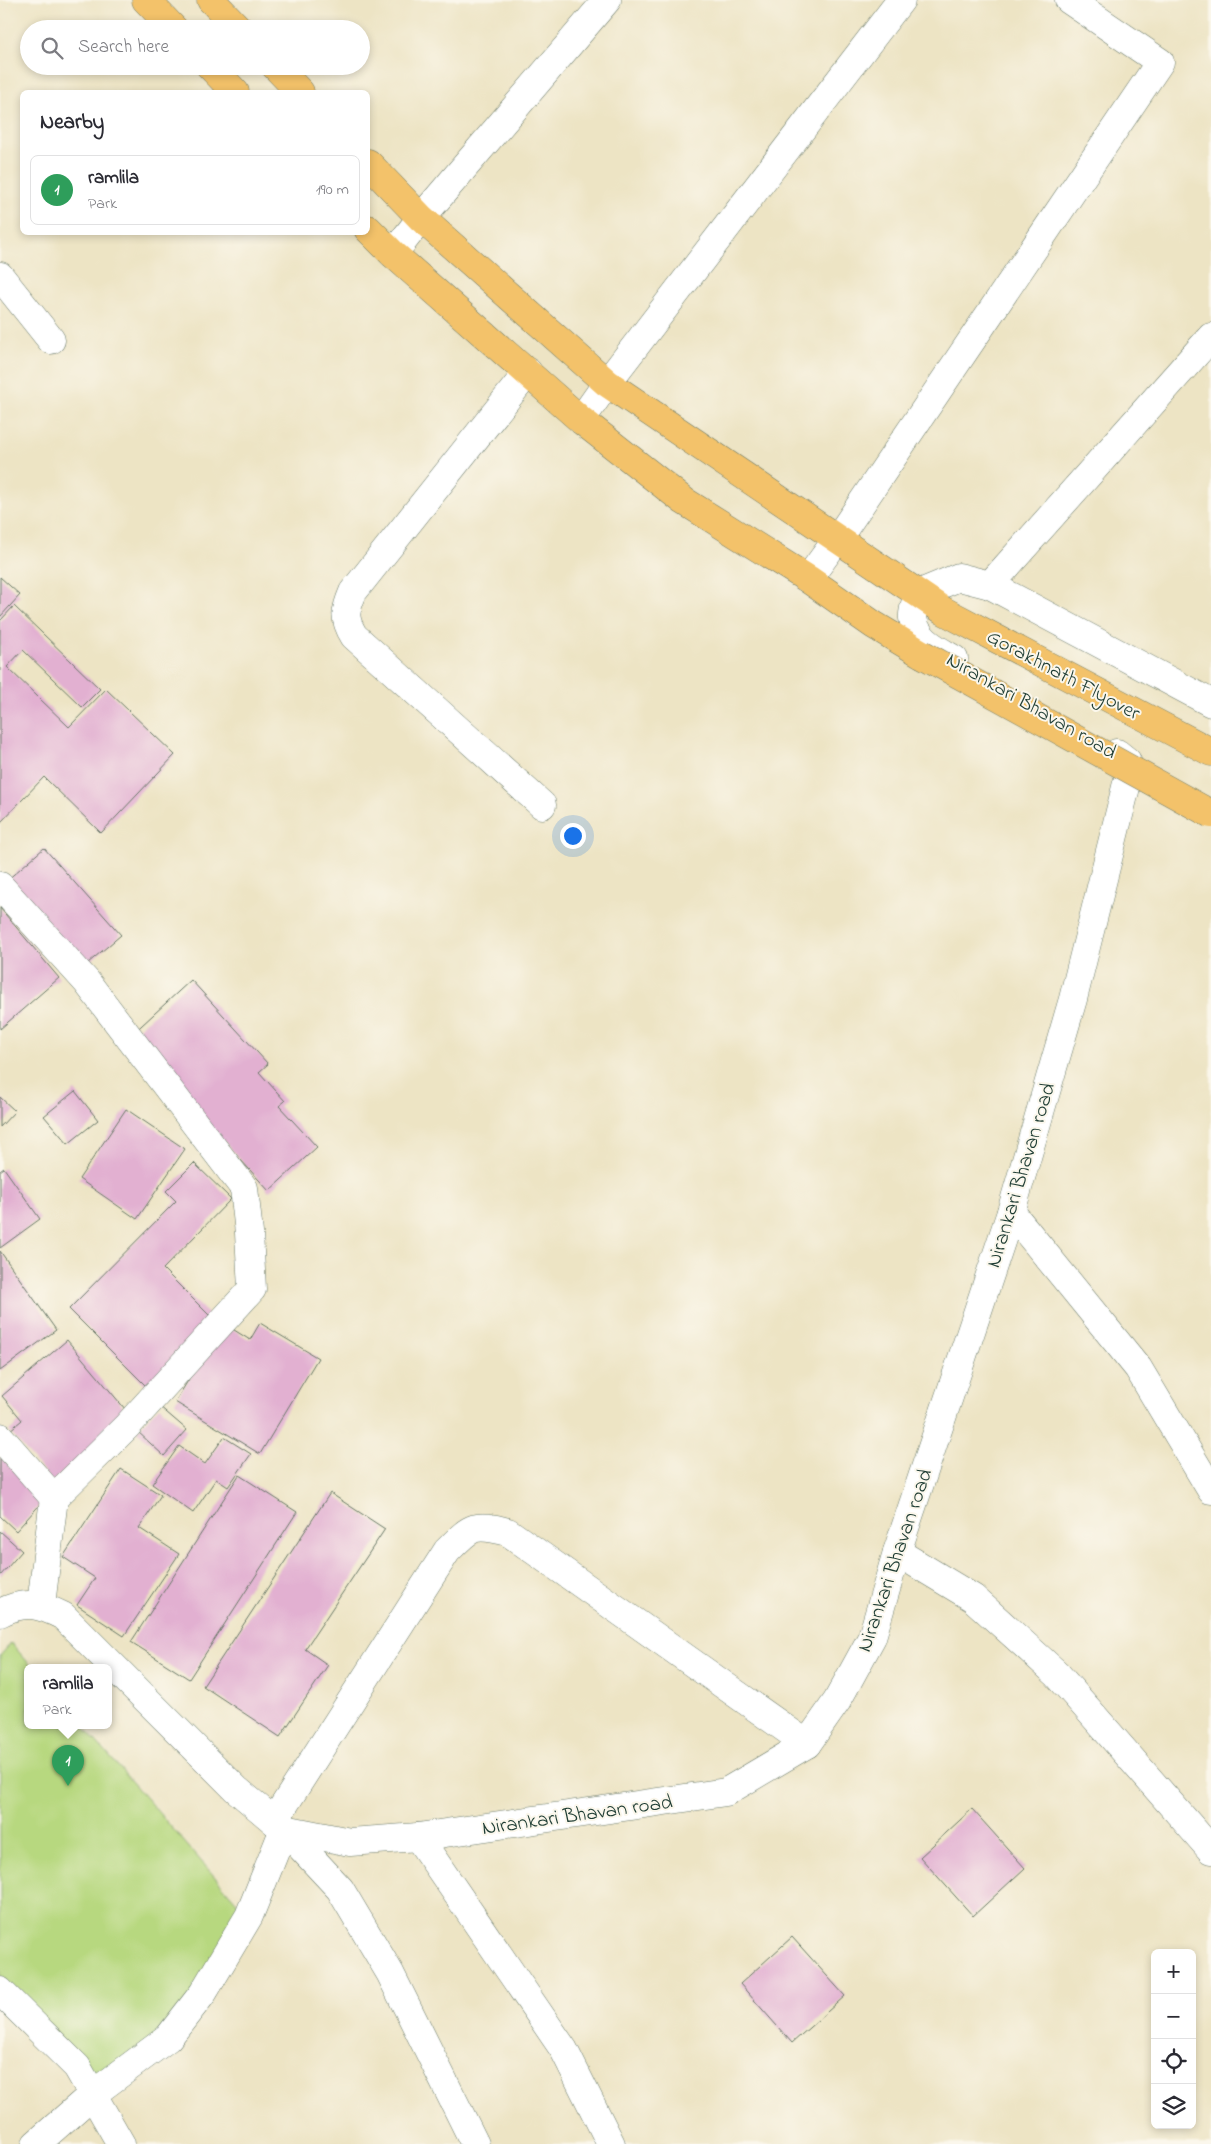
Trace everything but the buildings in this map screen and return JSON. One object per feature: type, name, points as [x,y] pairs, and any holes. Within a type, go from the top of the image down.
[{"type":"main road","points":[[146,0],[165,20]]},
{"type":"main road","points":[[211,0],[230,20]]},
{"type":"main road","points":[[219,75],[233,90]]},
{"type":"main road","points":[[284,75],[298,90]]},
{"type":"main road","name":"Gorakhnath Flyover","points":[[370,165],[421,218],[607,383],[944,611],[1211,752]]},
{"type":"main road","points":[[370,231],[393,254],[582,420],[684,501],[808,579],[874,625],[922,654],[1211,814]]},
{"type":"street","points":[[393,254],[421,218],[607,0]]},
{"type":"street","points":[[582,420],[607,383],[901,0]]},
{"type":"street","points":[[808,579],[838,538],[1160,62],[1069,0]]},
{"type":"street","points":[[0,276],[51,340]]},
{"type":"street","points":[[990,586],[1211,337]]},
{"type":"street","points":[[528,372],[353,592],[346,608],[346,622],[354,636],[542,805]]},
{"type":"street","points":[[918,594],[959,577],[990,586],[1211,702]]},
{"type":"street","name":"Nirankari Bhavan road","points":[[112,1665],[236,1789],[278,1825],[350,1842],[418,1837],[726,1792],[807,1744],[837,1701],[872,1637],[897,1552],[1011,1212],[1073,999],[1130,771],[1127,761],[1117,752],[927,643],[917,632],[913,617],[918,594]]},
{"type":"street","points":[[0,886],[86,981],[244,1188],[249,1232],[252,1289],[127,1426],[54,1498],[41,1605]]},
{"type":"street","points":[[1011,1212],[1138,1368],[1211,1490]]},
{"type":"street","points":[[0,1437],[54,1498]]},
{"type":"street","points":[[36,2144],[92,2094],[168,2038],[203,1993],[249,1916],[278,1825],[447,1551],[468,1530],[485,1526],[508,1532],[807,1744]]},
{"type":"street","points":[[897,1552],[973,1598],[1057,1674],[1211,1850]]},
{"type":"street","name":"Nirankari Bhavan road","points":[[0,1613],[18,1605],[41,1605],[63,1616],[111,1664]]},
{"type":"street","points":[[278,1825],[340,1889],[390,1973],[475,2144]]},
{"type":"street","points":[[418,1837],[564,2050],[611,2144]]},
{"type":"street","points":[[0,1991],[77,2067],[121,2144]]},
{"type":"green space","points":[[11,1643],[29,1664],[24,1664],[24,1729],[85,1729],[249,1916],[168,2038],[93,2094],[0,2004],[0,1656]]},
{"type":"place","name":"ramlila","points":[[68,1786]]}]
